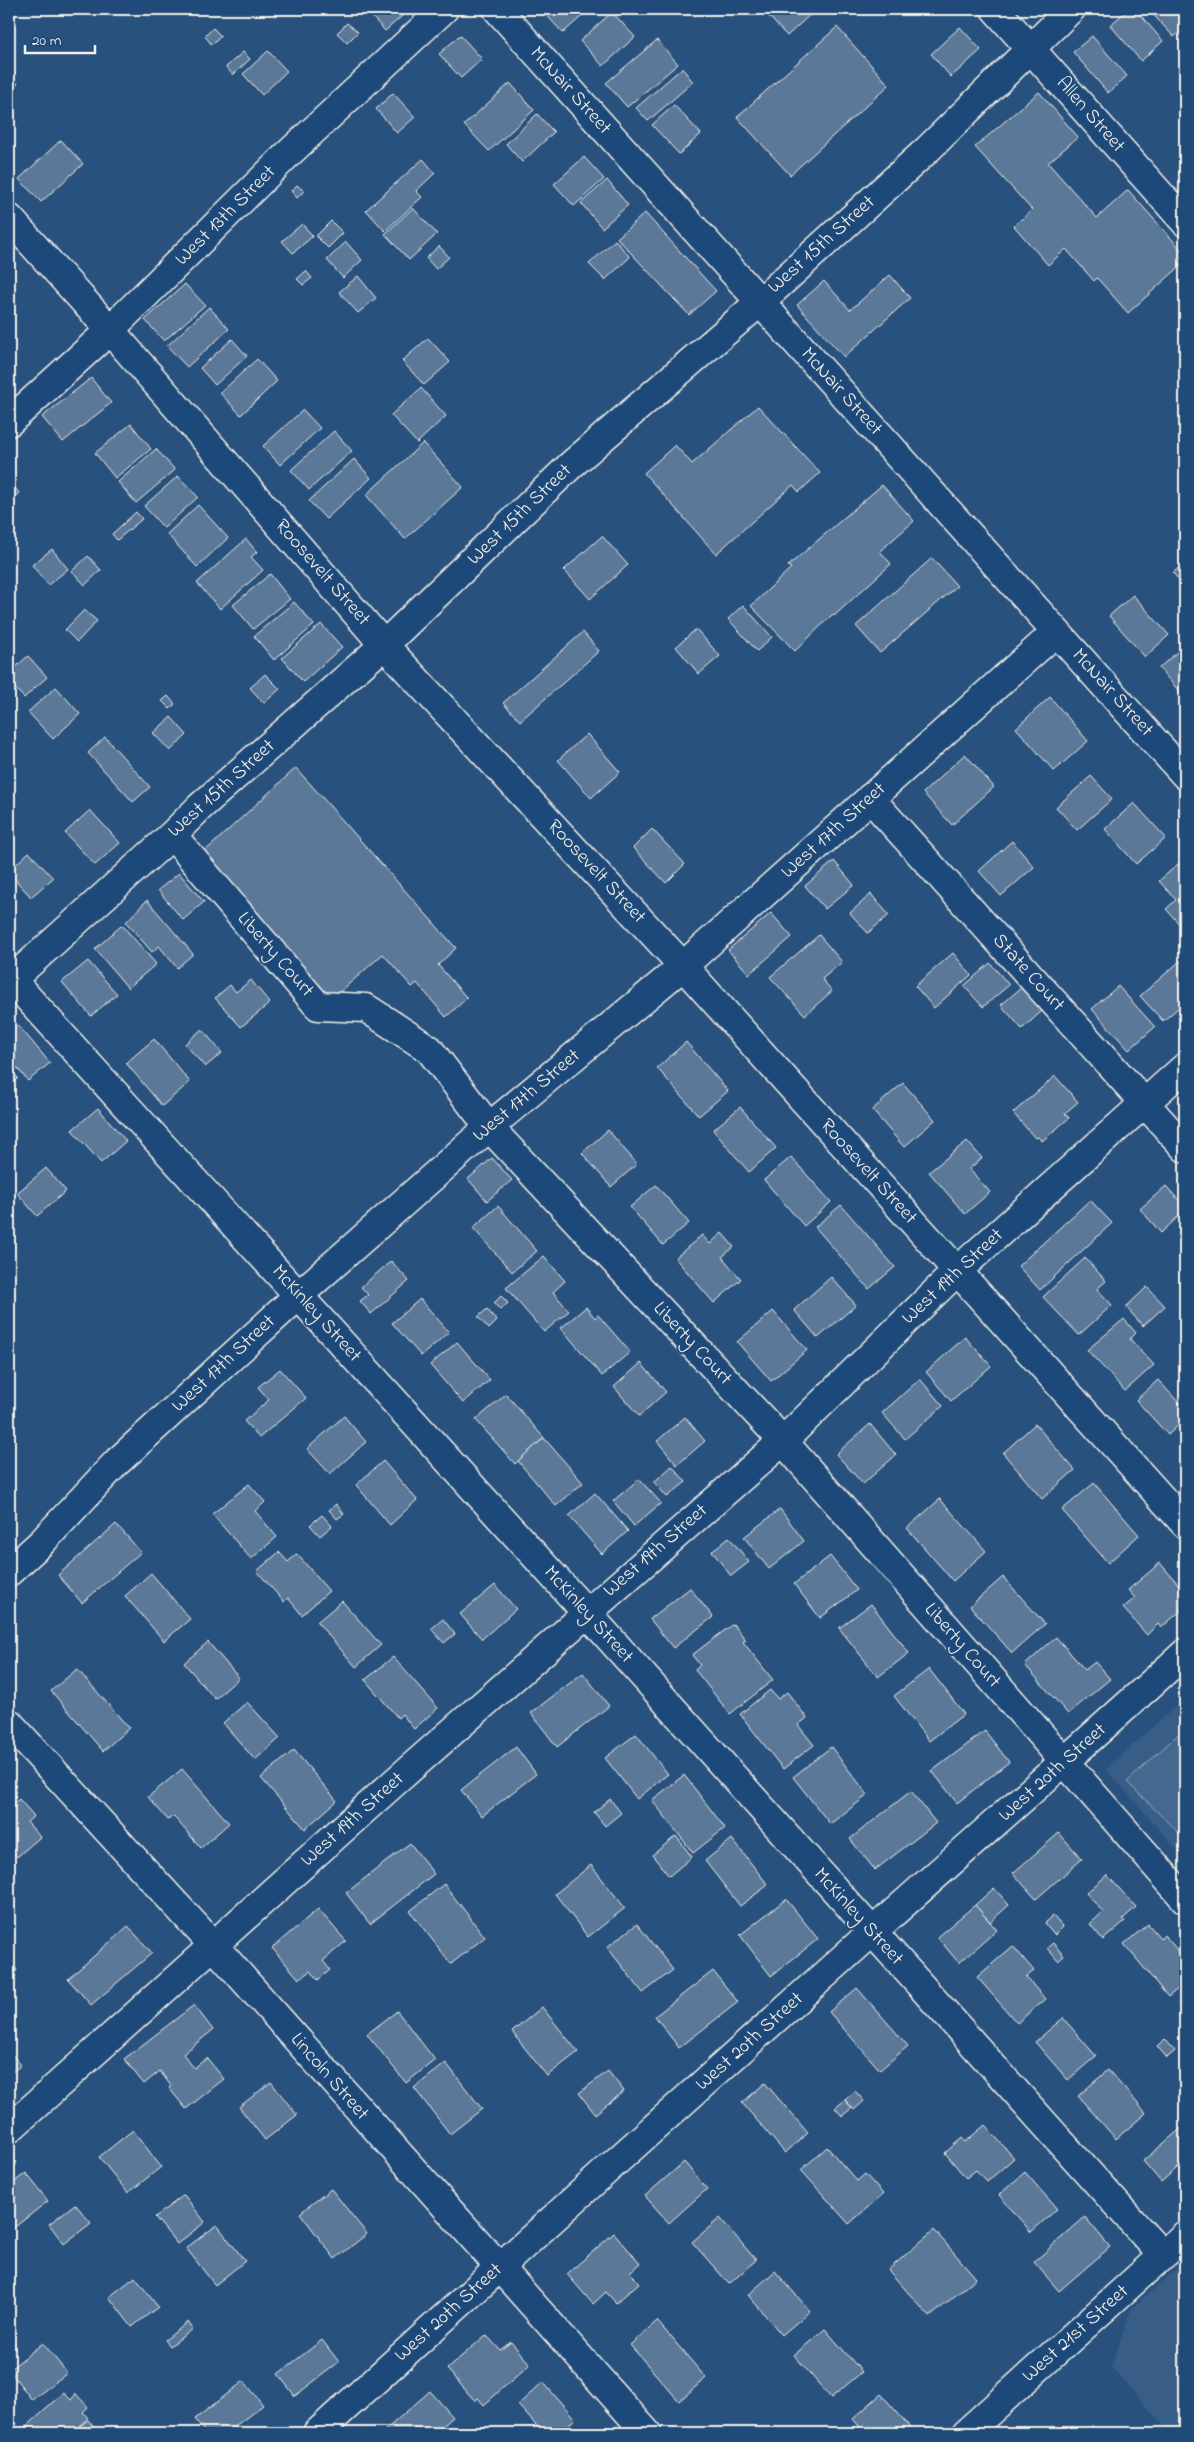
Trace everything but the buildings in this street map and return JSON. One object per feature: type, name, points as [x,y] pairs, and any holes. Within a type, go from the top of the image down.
[{"type":"street","name":"West 13th Street","points":[[9,422],[110,330],[287,155],[444,9]]},
{"type":"street","name":"McNair Street","points":[[497,9],[1185,775]]},
{"type":"street","points":[[978,9],[1001,15]]},
{"type":"street","name":"West 15th Street","points":[[10,980],[172,835],[200,807],[384,645],[570,465],[760,302],[927,150],[1030,47],[1071,9]]},
{"type":"street","name":"Allen Street","points":[[1001,15],[1185,222]]},
{"type":"street","name":"Roosevelt Street","points":[[9,218],[110,330],[384,645],[683,966],[1185,1524]]},
{"type":"street","name":"West 17th Street","points":[[9,1572],[42,1542],[116,1463],[299,1295],[489,1127],[683,966],[1056,632]]},
{"type":"street","name":"State Court","points":[[870,798],[1185,1148]]},
{"type":"street","name":"Liberty Court","points":[[172,835],[318,1006],[366,1008],[429,1049],[489,1127],[783,1441],[1185,1899]]},
{"type":"street","name":"McKinley Street","points":[[10,980],[586,1612],[1163,2256]]},
{"type":"street","name":"West 19th Street","points":[[9,2130],[586,1612],[783,1441],[957,1271],[1185,1067]]},
{"type":"street","name":"West 20th Street","points":[[317,2433],[498,2268],[1065,1763],[1185,1653]]},
{"type":"street","name":"Lincoln Street","points":[[9,1723],[214,1946],[498,2268],[647,2433]]},
{"type":"street","name":"West 21st Street","points":[[966,2433],[1185,2235]]},
{"type":"shaded area","points":[[1185,1698],[1185,1859],[1106,1769]]},
{"type":"shaded area","points":[[1185,1728],[1185,1839],[1127,1782]]},
{"type":"shaded area","points":[[1185,2261],[1185,2433],[1171,2433],[1111,2367],[1131,2309]]}]
